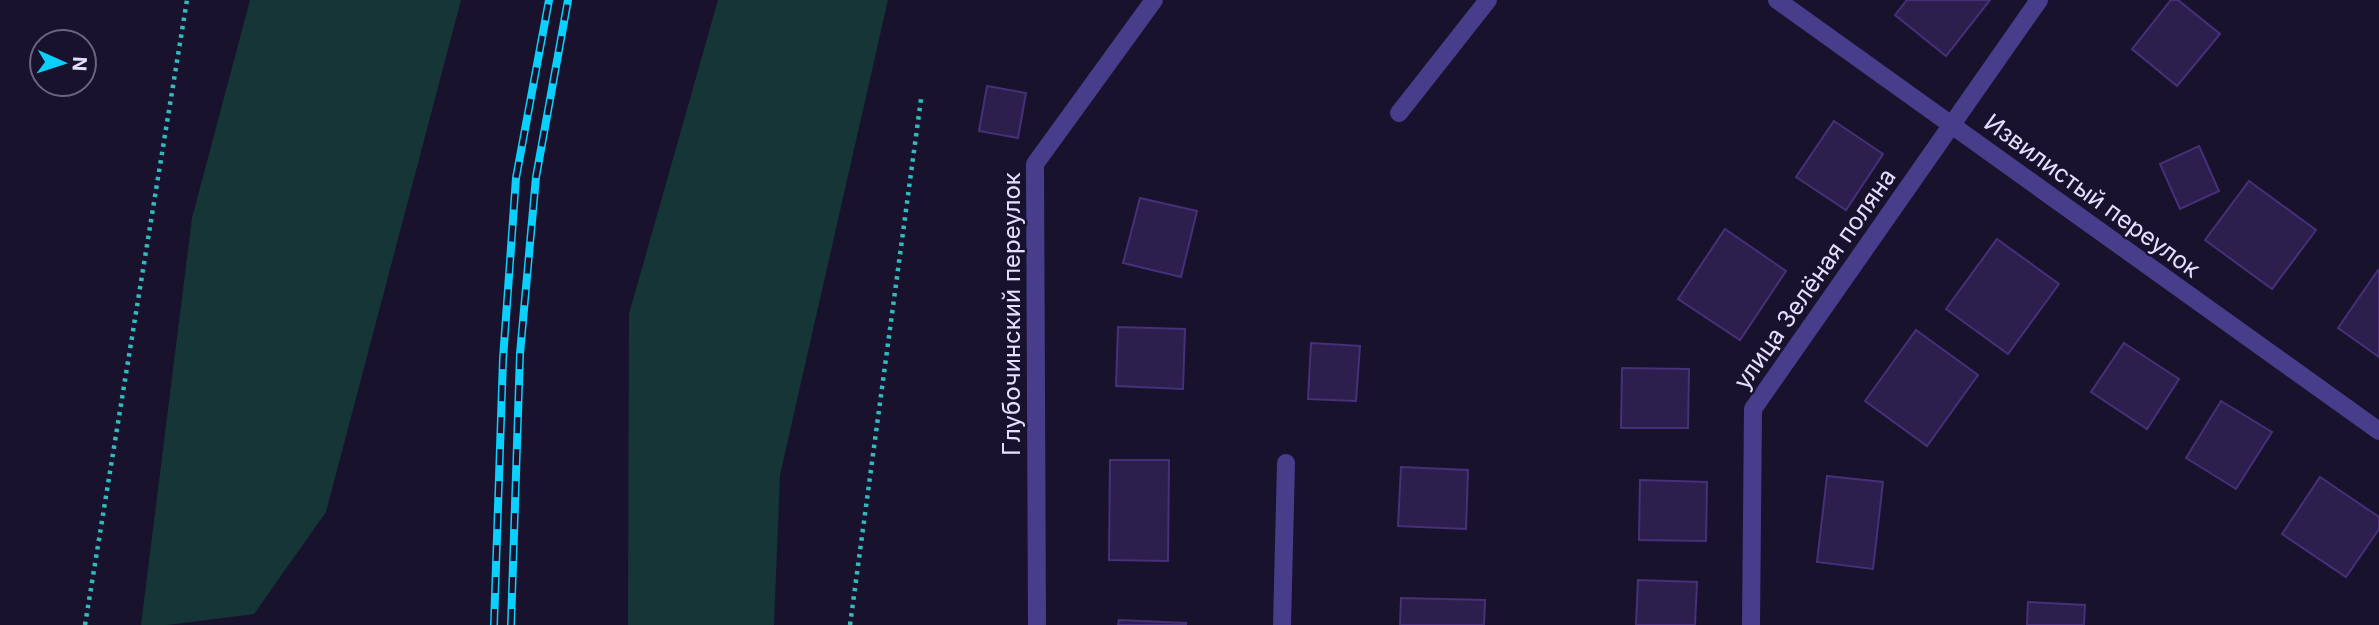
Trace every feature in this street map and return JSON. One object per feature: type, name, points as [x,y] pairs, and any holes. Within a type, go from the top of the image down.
[{"type":"street","name":"Глубочинский переулок","points":[[1037,625],[1035,164],[1154,0]]},
{"type":"street","points":[[1399,113],[1488,0]]},
{"type":"street","name":"Извилистый переулок","points":[[1777,0],[2379,431]]},
{"type":"street","name":"улица Зелёная поляна","points":[[1751,625],[1753,409],[2039,0]]},
{"type":"street","points":[[1282,625],[1286,463]]},
{"type":"path","points":[[85,625],[187,0]]},
{"type":"path","points":[[850,625],[921,99]]},
{"type":"green space","points":[[250,0],[461,0],[326,512],[254,614],[167,625],[141,625],[192,218]]},
{"type":"green space","points":[[718,0],[888,0],[780,475],[774,625],[628,625],[629,314]]},
{"type":"building","points":[[1907,0],[1990,0],[1946,56],[1895,15]]},
{"type":"building","points":[[2171,0],[2178,0],[2220,34],[2177,86],[2132,49]]},
{"type":"building","points":[[987,86],[1026,93],[1018,138],[979,131]]},
{"type":"building","points":[[1834,121],[1883,154],[1846,210],[1796,177]]},
{"type":"building","points":[[2199,146],[2219,191],[2180,209],[2160,164]]},
{"type":"building","points":[[2249,181],[2316,230],[2272,289],[2205,240]]},
{"type":"building","points":[[1140,198],[1197,211],[1181,277],[1123,263]]},
{"type":"building","points":[[1725,229],[1786,271],[1740,340],[1678,299]]},
{"type":"building","points":[[1997,239],[2059,284],[2008,354],[1946,309]]},
{"type":"building","points":[[2379,271],[2379,357],[2338,328]]},
{"type":"building","points":[[1118,327],[1185,329],[1183,389],[1116,386]]},
{"type":"building","points":[[1916,330],[1978,375],[1927,446],[1865,401]]},
{"type":"building","points":[[1311,343],[1360,346],[1356,401],[1308,399]]},
{"type":"building","points":[[2124,343],[2179,379],[2147,429],[2091,392]]},
{"type":"building","points":[[1622,368],[1689,369],[1688,428],[1621,428]]},
{"type":"building","points":[[2221,401],[2272,432],[2236,489],[2186,458]]},
{"type":"building","points":[[1110,460],[1169,460],[1168,561],[1109,560]]},
{"type":"building","points":[[1401,467],[1468,470],[1466,529],[1398,526]]},
{"type":"building","points":[[1827,476],[1883,482],[1873,569],[1817,562]]},
{"type":"building","points":[[2320,477],[2379,517],[2379,529],[2346,577],[2282,534]]},
{"type":"building","points":[[1640,480],[1707,482],[1706,541],[1639,540]]},
{"type":"building","points":[[1638,580],[1697,582],[1695,625],[1636,625]]},
{"type":"building","points":[[1401,598],[1485,600],[1484,625],[1400,625]]},
{"type":"building","points":[[2028,602],[2085,605],[2084,625],[2027,625]]},
{"type":"building","points":[[1119,620],[1186,623],[1186,625],[1118,625]]},
{"type":"railway","points":[[494,625],[503,359],[516,178],[549,0]]},
{"type":"railway","points":[[511,625],[520,354],[536,177],[568,0]]}]
